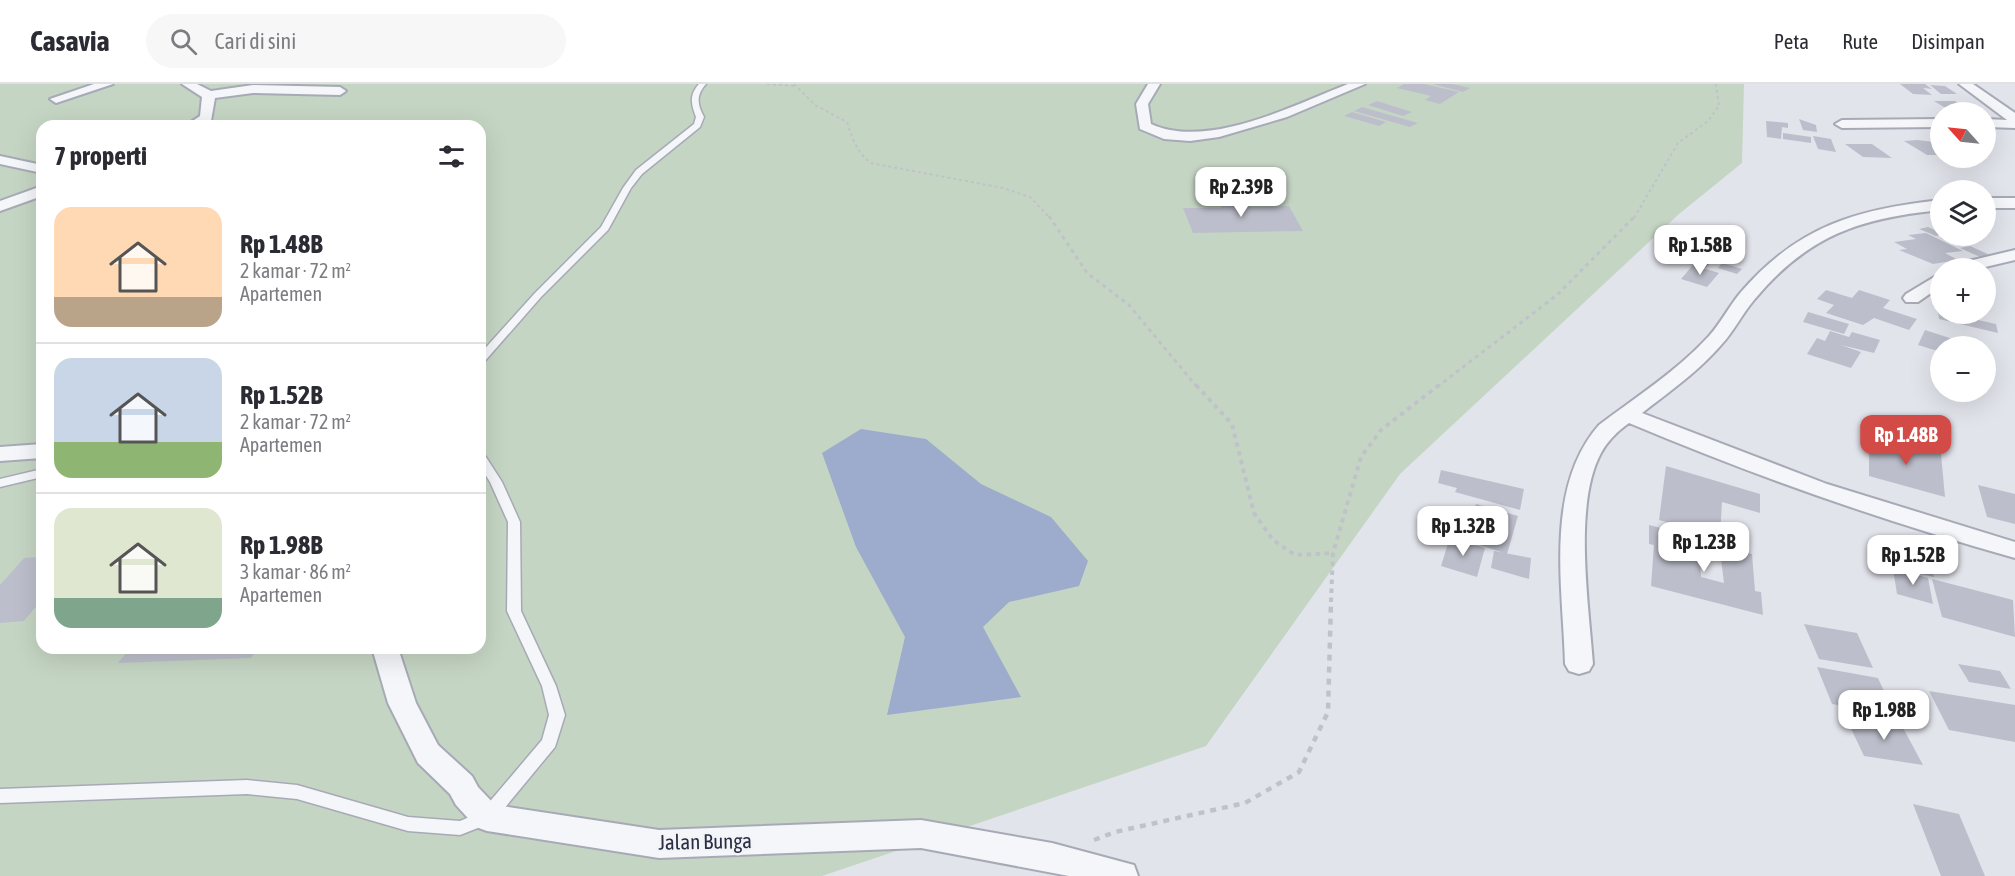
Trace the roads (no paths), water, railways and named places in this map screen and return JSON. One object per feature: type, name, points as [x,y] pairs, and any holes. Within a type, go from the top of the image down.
[{"type":"street","points":[[56,99],[107,84]]},
{"type":"street","points":[[188,84],[209,95],[253,89],[340,91]]},
{"type":"street","points":[[1154,84],[1142,104],[1145,126],[1161,134],[1187,137],[1231,130],[1359,84]]},
{"type":"street","points":[[1965,84],[2015,119]]},
{"type":"street","points":[[202,120],[206,118],[209,95]]},
{"type":"street","points":[[1842,124],[1930,123]]},
{"type":"street","points":[[1996,123],[2015,124]]},
{"type":"street","points":[[0,160],[36,168]]},
{"type":"street","points":[[0,207],[36,193]]},
{"type":"street","points":[[1996,203],[2015,203]]},
{"type":"street","points":[[1579,664],[1576,544],[1579,484],[1593,446],[1627,414],[1711,346],[1746,297],[1795,248],[1832,227],[1854,218],[1884,211],[1930,207]]},
{"type":"street","points":[[1996,260],[2015,255]]},
{"type":"street","points":[[1912,298],[1930,286]]},
{"type":"street","points":[[1627,414],[1846,501],[2015,550]]},
{"type":"street","points":[[0,454],[36,451]]},
{"type":"street","points":[[387,654],[402,703],[428,754],[461,785],[467,796],[487,817]]},
{"type":"street","name":"Jalan Bunga","points":[[487,817],[659,844],[921,834],[1052,857],[1122,876]]},
{"type":"lane","points":[[486,353],[605,228],[627,188],[639,172],[697,125],[700,117],[694,106],[695,93],[703,84]]},
{"type":"lane","points":[[0,796],[247,786],[297,792],[408,824],[460,828],[487,817],[549,743],[557,715],[549,686],[514,611],[514,522],[496,482],[486,466]]},
{"type":"lane","points":[[0,483],[36,474]]},
{"type":"water","points":[[861,429],[926,439],[981,484],[1051,517],[1088,561],[1079,586],[1009,602],[983,627],[1021,697],[887,715],[905,637],[856,547],[822,453]]}]
